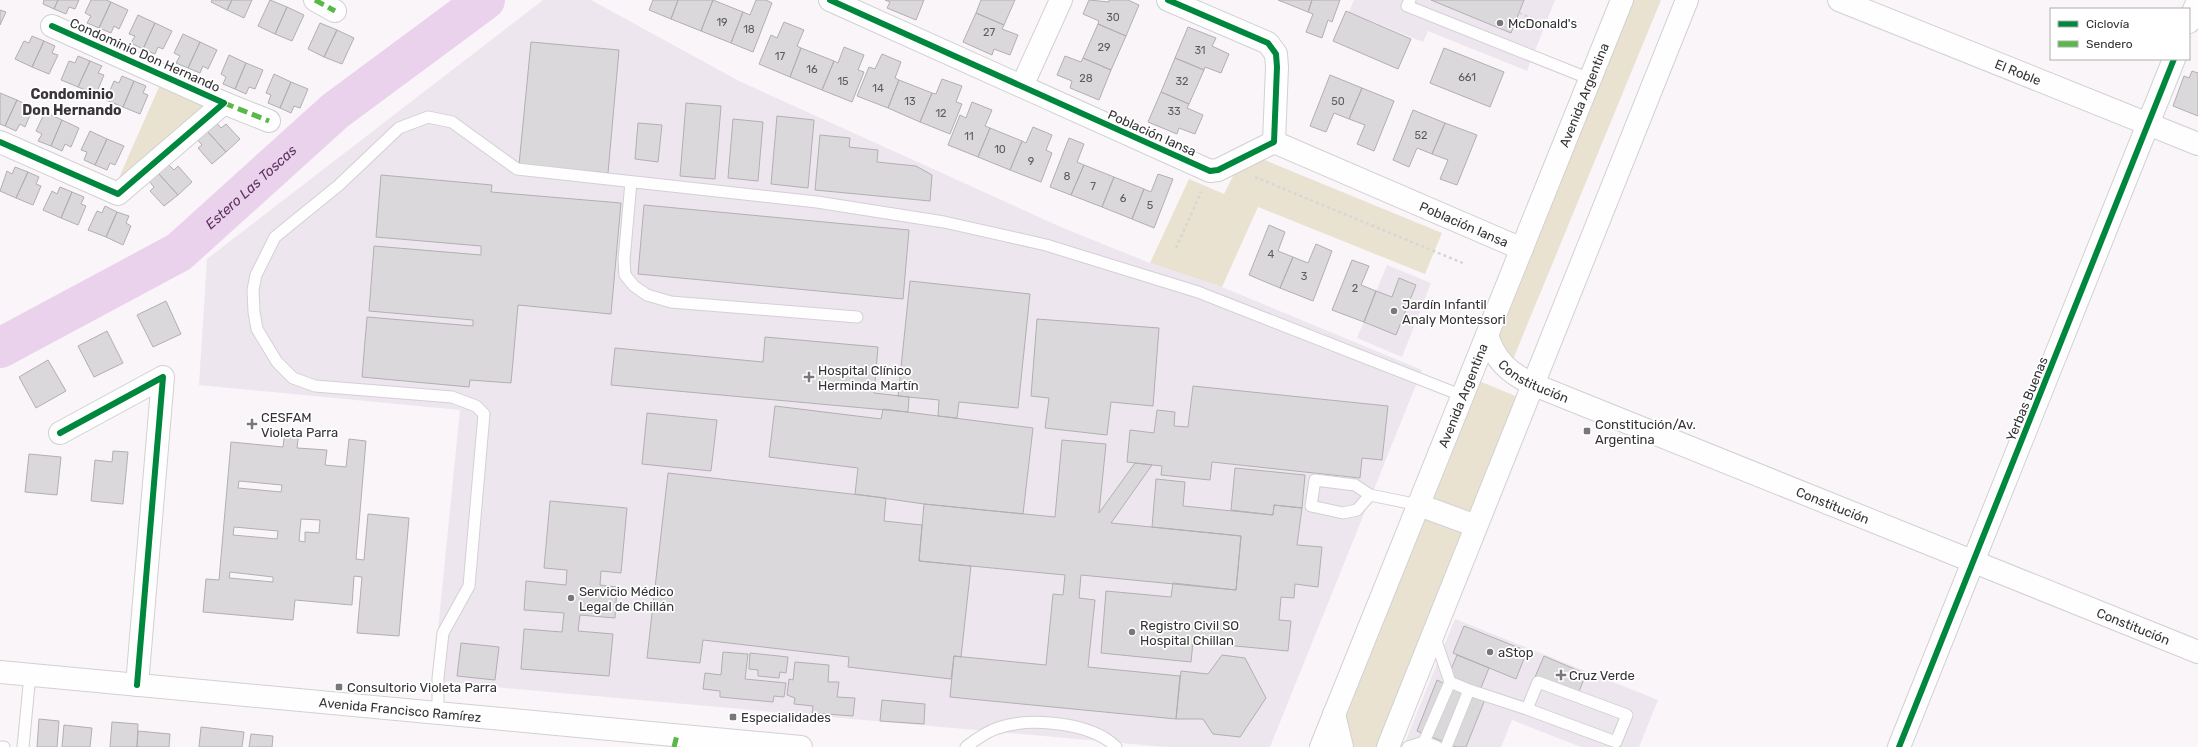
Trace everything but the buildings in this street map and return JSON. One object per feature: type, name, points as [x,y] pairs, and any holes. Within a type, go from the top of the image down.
[{"type":"main road","points":[[315,0],[335,11]]},
{"type":"main road","points":[[1022,86],[1061,0]]},
{"type":"main road","points":[[1168,0],[1268,43],[1276,54],[1274,142],[1220,169]]},
{"type":"main road","points":[[1388,747],[1532,384],[1687,0]]},
{"type":"main road","name":"El Roble","points":[[1839,0],[2198,144]]},
{"type":"main road","points":[[2190,20],[2198,0]]},
{"type":"main road","name":"Avenida Argentina","points":[[1321,747],[1590,79],[1618,1]]},
{"type":"main road","name":"Población Iansa","points":[[844,3],[1022,86],[1220,169]]},
{"type":"main road","name":"Condominio Don Hernando","points":[[0,142],[118,194],[224,103],[52,26]]},
{"type":"main road","name":"Yerbas Buenas","points":[[1899,747],[2174,60]]},
{"type":"main road","points":[[224,103],[269,121]]},
{"type":"main road","name":"Población Iansa","points":[[1274,142],[1522,249]]},
{"type":"main road","name":"Constitución","points":[[1487,335],[1491,348],[1499,361],[1509,371],[1532,384],[2198,652]]},
{"type":"main road","points":[[60,433],[163,377],[136,685]]},
{"type":"main road","points":[[1419,505],[1476,526]]},
{"type":"main road","name":"Avenida Francisco Ramírez","points":[[0,672],[438,713],[675,741],[801,747]]},
{"type":"main road","points":[[1334,714],[1342,747]]},
{"type":"lane","points":[[1410,0],[1407,6],[1590,79]]},
{"type":"lane","points":[[438,713],[438,678],[443,633],[469,586],[484,414],[476,406],[452,397],[315,386],[293,378],[277,362],[257,329],[254,312],[253,290],[256,275],[276,237],[339,185],[399,128],[428,117],[452,122],[517,168],[824,203],[944,222],[1046,245],[1198,292],[1463,396]]},
{"type":"lane","points":[[631,182],[624,260],[626,275],[634,286],[646,295],[671,302],[857,317]]},
{"type":"lane","points":[[1370,495],[1357,510],[1343,512],[1311,506],[1315,480],[1355,484],[1370,495],[1419,505]]},
{"type":"lane","points":[[1424,742],[1450,682],[1433,632]]},
{"type":"lane","points":[[23,747],[30,675]]},
{"type":"lane","points":[[1450,682],[1469,690],[1527,708],[1616,742],[1627,715],[1538,682],[1527,708]]},
{"type":"lane","points":[[1446,747],[1469,690]]},
{"type":"lane","points":[[966,747],[998,728],[1019,724],[1052,724],[1089,730],[1116,747]]},
{"type":"lane","points":[[1408,747],[1424,742],[1437,747]]},
{"type":"lane","points":[[0,746],[4,747]]},
{"type":"path","points":[[1519,13],[1558,29]]},
{"type":"path","points":[[1176,248],[1220,169],[1465,264]]},
{"type":"shaded area","name":"Hospital Clínico Herminda Martín","points":[[543,0],[591,0],[739,81],[1063,228],[1150,263],[1222,287],[1422,370],[1270,747],[1166,747],[505,688],[433,680],[460,410],[199,385],[207,259]]},
{"type":"shaded area","points":[[1354,0],[1555,0],[1527,71],[1428,31],[1423,42],[1349,12]]},
{"type":"shaded area","points":[[1612,0],[1661,0],[1509,369],[1479,357]]},
{"type":"shaded area","points":[[159,87],[204,106],[118,180]]},
{"type":"shaded area","points":[[1245,152],[1442,233],[1425,274],[1258,207],[1222,287],[1150,263],[1189,179],[1224,194]]},
{"type":"shaded area","name":"Jardín Infantil Analy Montessori","points":[[1387,265],[1431,283],[1402,357],[1357,338]]},
{"type":"shaded area","points":[[1479,381],[1518,397],[1376,747],[1331,747]]},
{"type":"shaded area","points":[[1455,619],[1658,700],[1639,747],[1581,747],[1512,720],[1501,747],[1403,747]]},
{"type":"waterway","name":"Estero Las Toscas","points":[[0,348],[179,252],[335,111],[485,0]]},
{"type":"marked path","points":[[315,0],[335,11]]},
{"type":"marked path","points":[[224,103],[269,121]]},
{"type":"marked path","points":[[674,747],[677,735]]},
{"type":"cycle path","points":[[830,0],[1210,171],[1218,170],[1274,142],[1277,67],[1276,54],[1268,43],[1168,0]]},
{"type":"cycle path","points":[[0,142],[118,194],[224,103],[52,26]]},
{"type":"cycle path","points":[[1899,747],[2174,60]]},
{"type":"cycle path","points":[[60,433],[163,377],[137,685]]},
{"type":"place","name":"McDonald's","points":[[1500,23]]},
{"type":"place","name":"Jardín Infantil Analy Montessori","points":[[1394,311]]},
{"type":"place","name":"Hospital Clínico Herminda Martín","points":[[809,377]]},
{"type":"place","name":"CESFAM Violeta Parra","points":[[252,424]]},
{"type":"place","name":"Constitución/Av. Argentina","points":[[1587,431]]},
{"type":"place","name":"Servicio Médico Legal de Chillán","points":[[571,598]]},
{"type":"place","name":"Registro Civil SO Hospital Chillan","points":[[1132,632]]},
{"type":"place","name":"aStop","points":[[1490,652]]},
{"type":"place","name":"Cruz Verde","points":[[1561,675]]},
{"type":"place","name":"Consultorio Violeta Parra","points":[[339,687]]},
{"type":"place","name":"Especialidades","points":[[733,717]]},
{"type":"district","name":"Condominio Don Hernando","points":[[72,102]]}]
